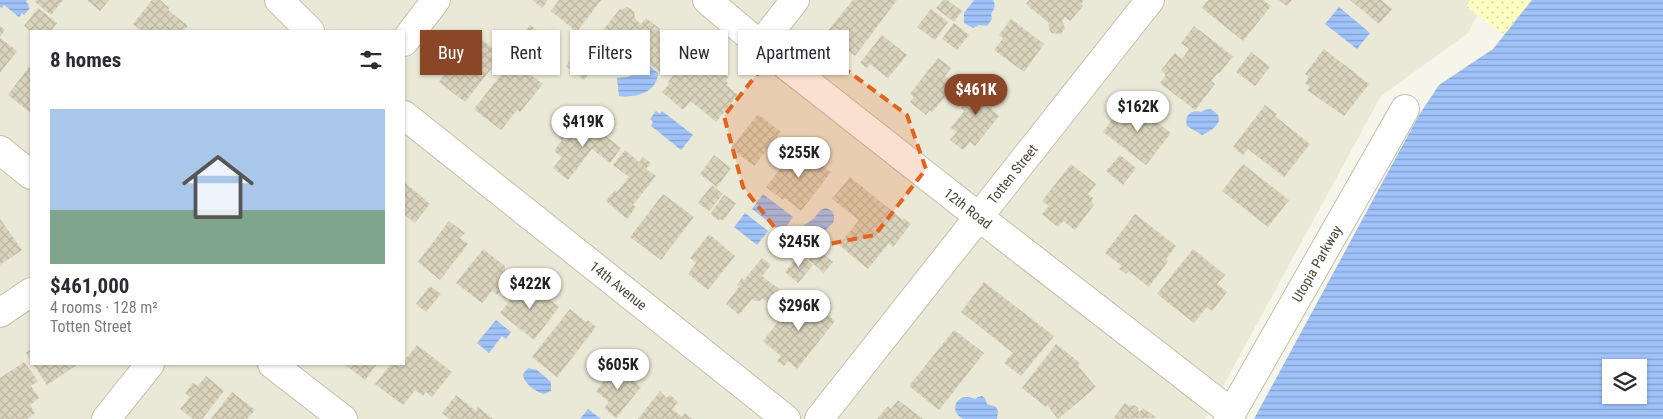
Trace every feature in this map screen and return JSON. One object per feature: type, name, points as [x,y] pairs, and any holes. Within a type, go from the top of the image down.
[{"type":"street","points":[[279,0],[309,30]]},
{"type":"street","points":[[405,41],[436,0]]},
{"type":"street","name":"12th Road","points":[[707,0],[742,30]]},
{"type":"street","points":[[772,30],[795,0]]},
{"type":"street","name":"Totten Street","points":[[819,419],[1150,0]]},
{"type":"street","name":"12th Road","points":[[798,75],[1230,416]]},
{"type":"street","name":"Utopia Parkway","points":[[1230,416],[1405,109]]},
{"type":"street","name":"14th Avenue","points":[[405,116],[786,419]]},
{"type":"street","points":[[0,150],[30,174]]},
{"type":"street","points":[[0,313],[30,293]]},
{"type":"street","points":[[106,419],[149,365]]},
{"type":"street","points":[[273,365],[343,419]]},
{"type":"highlighted area","points":[[829,57],[907,115],[926,169],[875,235],[793,251],[743,187],[724,116],[761,69]]},
{"type":"shaded area","points":[[0,0],[1485,0],[1468,33],[1381,96],[1205,419],[0,419]]},
{"type":"sand","points":[[1470,0],[1532,0],[1505,35],[1466,7]]},
{"type":"water","points":[[0,0],[27,0],[26,2],[30,8],[24,15],[22,13],[19,17],[4,5],[2,8],[0,7]]},
{"type":"water","points":[[974,0],[993,0],[994,2],[994,9],[991,14],[992,19],[987,26],[979,25],[973,28],[964,23],[964,13]]},
{"type":"water","points":[[1532,0],[1663,0],[1663,419],[1254,419],[1419,115],[1439,85],[1493,49]]},
{"type":"water","points":[[1339,7],[1370,33],[1357,49],[1325,24]]},
{"type":"water","points":[[650,66],[658,73],[654,85],[644,93],[632,96],[619,96],[617,78],[633,75],[650,75]]},
{"type":"water","points":[[1210,109],[1216,112],[1219,120],[1218,124],[1211,130],[1202,135],[1187,126],[1187,116],[1191,112],[1201,112]]},
{"type":"water","points":[[656,111],[660,114],[662,111],[693,135],[681,150],[651,126],[653,122],[650,119]]},
{"type":"water","points":[[763,194],[793,217],[782,232],[752,209]]},
{"type":"water","points":[[826,208],[833,213],[833,223],[811,244],[802,245],[796,239],[797,230]]},
{"type":"water","points":[[745,213],[768,231],[757,245],[734,227]]},
{"type":"water","points":[[496,320],[511,332],[506,339],[502,336],[489,353],[477,343]]},
{"type":"water","points":[[528,368],[537,370],[551,382],[551,391],[544,394],[534,389],[525,381],[523,374]]},
{"type":"water","points":[[982,396],[987,404],[996,407],[998,411],[997,419],[963,419],[958,415],[955,407],[960,399],[969,397],[975,399]]},
{"type":"water","points":[[588,409],[601,419],[580,419]]},
{"type":"building","points":[[36,0],[63,0],[51,15],[35,2]]},
{"type":"building","points":[[87,0],[109,0],[100,11]]},
{"type":"building","points":[[152,0],[160,0],[169,8],[168,10],[188,26],[184,30],[141,30],[133,24]]},
{"type":"building","points":[[532,0],[548,0],[542,8]]},
{"type":"building","points":[[559,0],[601,0],[578,30],[575,30],[551,11]]},
{"type":"building","points":[[853,0],[897,0],[855,56],[849,51],[849,30],[828,30]]},
{"type":"building","points":[[943,0],[947,0],[962,11],[954,22],[936,8]]},
{"type":"building","points":[[1029,0],[1084,0],[1081,4],[1083,6],[1070,21],[1065,17],[1062,21],[1065,28],[1061,34],[1051,33],[1049,23],[1026,4]]},
{"type":"building","points":[[1208,0],[1263,0],[1271,6],[1243,41],[1202,8]]},
{"type":"building","points":[[1279,0],[1292,0],[1287,6]]},
{"type":"building","points":[[1350,0],[1381,0],[1392,9],[1379,24]]},
{"type":"building","points":[[627,7],[634,11],[635,19],[641,24],[646,18],[660,29],[660,72],[650,65],[650,30],[603,30],[621,10]]},
{"type":"building","points":[[38,8],[57,23],[52,30],[30,31],[24,26]]},
{"type":"building","points":[[931,9],[948,22],[935,40],[917,27]]},
{"type":"building","points":[[1011,19],[1044,44],[1024,72],[994,50],[1003,38],[999,35]]},
{"type":"building","points":[[954,23],[969,35],[957,50],[942,39]]},
{"type":"building","points":[[530,25],[537,30],[526,30]]},
{"type":"building","points":[[0,26],[5,30],[0,37]]},
{"type":"building","points":[[1194,26],[1233,56],[1211,81],[1215,84],[1195,110],[1160,83],[1166,75],[1161,70],[1175,53],[1182,59],[1189,49],[1181,43]]},
{"type":"building","points":[[882,35],[907,55],[888,78],[870,64],[867,68],[860,63]]},
{"type":"building","points":[[0,38],[17,51],[0,73]]},
{"type":"building","points":[[482,40],[492,48],[492,68],[465,102],[439,82],[444,75],[482,75]]},
{"type":"building","points":[[1324,49],[1369,84],[1344,116],[1307,90],[1310,87],[1305,83],[1309,77],[1305,74]]},
{"type":"building","points":[[1251,52],[1270,67],[1255,86],[1236,72]]},
{"type":"building","points":[[938,58],[951,68],[945,76],[956,85],[932,112],[930,110],[926,115],[910,102],[914,97],[910,94]]},
{"type":"building","points":[[570,60],[570,69],[566,66]]},
{"type":"building","points":[[30,65],[30,112],[8,95]]},
{"type":"building","points":[[501,75],[531,75],[543,84],[520,112],[517,110],[501,130],[474,109]]},
{"type":"building","points":[[578,75],[588,75],[584,80]]},
{"type":"building","points":[[674,75],[726,75],[728,77],[726,85],[738,95],[716,122],[691,101],[683,110],[662,92],[669,84],[668,82]]},
{"type":"building","points":[[983,80],[1002,95],[991,109],[999,116],[975,146],[970,142],[963,150],[950,140],[957,132],[951,128],[964,111],[961,108]]},
{"type":"building","points":[[1131,102],[1171,133],[1146,165],[1103,132],[1113,118],[1117,121]]},
{"type":"building","points":[[1265,105],[1277,114],[1275,116],[1310,144],[1284,177],[1248,149],[1243,155],[1233,147]]},
{"type":"building","points":[[758,114],[781,132],[754,166],[731,148]]},
{"type":"building","points":[[599,122],[608,129],[603,134],[621,148],[610,163],[592,149],[568,180],[553,168],[562,157],[554,151],[562,140],[559,138],[569,126],[579,134],[588,123],[594,128]]},
{"type":"building","points":[[797,148],[831,172],[801,211],[785,198],[783,200],[766,187]]},
{"type":"building","points":[[625,150],[639,162],[643,157],[651,163],[646,169],[656,176],[633,205],[636,207],[627,219],[606,201],[615,190],[617,192],[629,177],[613,165]]},
{"type":"building","points":[[714,155],[731,168],[717,187],[700,174]]},
{"type":"building","points":[[1120,155],[1136,168],[1123,185],[1106,171]]},
{"type":"building","points":[[1071,164],[1096,184],[1088,194],[1093,198],[1091,202],[1094,205],[1075,230],[1063,221],[1058,227],[1042,214],[1049,206],[1042,201]]},
{"type":"building","points":[[1243,164],[1289,200],[1268,227],[1222,191]]},
{"type":"building","points":[[850,177],[903,220],[904,218],[911,224],[893,247],[889,243],[868,269],[839,245],[859,220],[832,199]]},
{"type":"building","points":[[405,183],[430,204],[415,223],[405,215]]},
{"type":"building","points":[[712,185],[723,194],[709,211],[698,203]]},
{"type":"building","points":[[663,194],[694,217],[661,260],[630,237]]},
{"type":"building","points":[[724,195],[736,203],[723,221],[710,214]]},
{"type":"building","points":[[1135,214],[1176,246],[1166,259],[1168,261],[1149,287],[1129,271],[1126,274],[1119,269],[1122,266],[1105,253]]},
{"type":"building","points":[[0,219],[22,250],[0,265]]},
{"type":"building","points":[[449,221],[465,233],[460,238],[468,244],[440,280],[418,262]]},
{"type":"building","points":[[709,234],[735,256],[708,290],[688,274],[696,263],[690,258]]},
{"type":"building","points":[[483,249],[505,266],[505,274],[502,278],[507,282],[497,295],[492,291],[482,303],[456,283]]},
{"type":"building","points":[[1193,249],[1225,275],[1217,284],[1227,292],[1212,311],[1207,307],[1194,323],[1157,294]]},
{"type":"building","points":[[818,250],[833,262],[824,273],[809,260]]},
{"type":"building","points":[[799,254],[813,265],[798,283],[785,272]]},
{"type":"building","points":[[762,258],[771,265],[762,276],[779,289],[768,303],[762,298],[760,301],[752,299],[739,315],[726,304],[739,287],[737,285],[742,278],[744,280]]},
{"type":"building","points":[[525,281],[559,307],[534,340],[500,313]]},
{"type":"building","points":[[984,282],[1054,336],[1021,376],[1004,363],[1013,353],[961,312]]},
{"type":"building","points":[[430,286],[441,294],[426,312],[416,304]]},
{"type":"building","points":[[801,293],[835,321],[797,369],[788,361],[784,366],[777,361],[781,356],[763,341]]},
{"type":"building","points":[[570,309],[586,322],[588,320],[596,327],[557,377],[532,357]]},
{"type":"building","points":[[954,330],[984,353],[939,410],[909,386]]},
{"type":"building","points":[[1056,344],[1080,363],[1078,366],[1096,387],[1058,419],[1047,405],[1046,407],[1022,388]]},
{"type":"building","points":[[417,345],[452,372],[432,397],[426,392],[423,396],[415,390],[403,405],[375,384],[390,365],[405,365],[405,360]]},
{"type":"building","points":[[30,350],[30,359],[26,353]]},
{"type":"building","points":[[24,362],[38,381],[31,386],[39,398],[30,405],[35,413],[27,419],[0,419],[0,378]]},
{"type":"building","points":[[34,365],[77,365],[47,385]]},
{"type":"building","points":[[345,365],[376,365],[365,380]]},
{"type":"building","points":[[616,366],[641,387],[616,418],[604,408],[609,402],[596,391]]},
{"type":"building","points":[[206,376],[224,391],[202,419],[193,419],[180,409],[190,397],[185,393],[193,383],[198,386]]},
{"type":"building","points":[[660,391],[667,398],[670,395],[678,402],[672,409],[682,417],[685,413],[692,419],[638,419]]},
{"type":"building","points":[[232,392],[255,410],[247,419],[211,419]]},
{"type":"building","points":[[456,395],[476,411],[478,407],[493,419],[450,419],[442,413]]},
{"type":"building","points":[[898,400],[923,419],[877,419],[888,406],[891,409]]},
{"type":"building","points":[[1125,403],[1129,406],[1134,405],[1138,408],[1139,413],[1143,408],[1157,418],[1113,419]]}]
